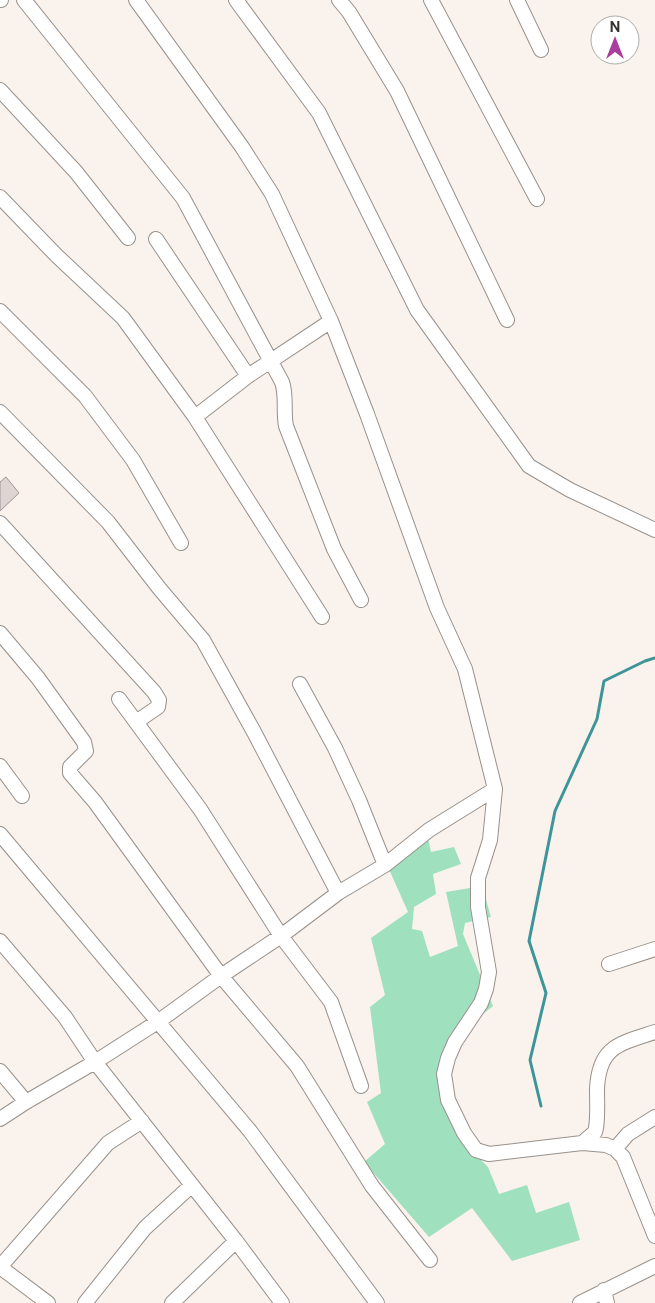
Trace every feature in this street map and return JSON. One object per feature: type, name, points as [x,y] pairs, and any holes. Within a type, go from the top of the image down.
[{"type":"street","points":[[24,0],[183,198],[271,360],[284,388],[286,426],[334,549],[361,600]]},
{"type":"street","points":[[136,0],[242,147],[272,194],[331,322],[436,608],[465,669],[494,789],[490,840],[478,878],[478,906],[489,972],[486,988],[480,1003],[455,1042],[448,1058],[444,1074],[448,1100],[464,1134],[476,1150],[489,1154],[582,1143],[606,1145],[615,1149],[623,1157],[655,1236]]},
{"type":"street","points":[[236,0],[319,113],[417,310],[529,466],[570,490],[655,530]]},
{"type":"street","points":[[339,0],[397,91],[507,320]]},
{"type":"street","points":[[431,0],[537,199]]},
{"type":"street","points":[[517,0],[541,50]]},
{"type":"street","points":[[0,90],[76,172],[128,238]]},
{"type":"street","points":[[0,197],[57,256],[123,318],[195,418],[322,617]]},
{"type":"street","points":[[156,239],[248,376]]},
{"type":"street","points":[[0,311],[85,396],[133,460],[181,543]]},
{"type":"street","points":[[195,418],[248,376],[331,322]]},
{"type":"street","points":[[0,412],[108,522],[202,640],[254,732],[338,893]]},
{"type":"street","points":[[0,523],[154,692],[159,700],[158,707],[136,722]]},
{"type":"street","points":[[0,633],[38,678],[84,742],[86,751],[70,767],[70,773],[95,802],[221,976],[297,1066],[372,1186],[430,1260]]},
{"type":"street","points":[[300,684],[360,800],[385,865]]},
{"type":"street","points":[[119,699],[200,809],[281,936],[331,1002],[361,1086]]},
{"type":"street","points":[[0,766],[22,796]]},
{"type":"street","points":[[0,1119],[159,1021],[281,936],[338,893],[385,865],[429,830],[494,789]]},
{"type":"street","points":[[0,834],[250,1131],[377,1303]]},
{"type":"street","points":[[0,941],[65,1017],[95,1062],[236,1240],[282,1303]]},
{"type":"street","points":[[609,964],[655,949]]},
{"type":"street","points":[[582,1143],[595,1132],[599,1073],[604,1058],[612,1049],[655,1032]]},
{"type":"street","points":[[0,1071],[26,1102]]},
{"type":"street","points":[[615,1149],[628,1134],[655,1117]]},
{"type":"street","points":[[48,1303],[0,1267],[108,1143],[142,1121]]},
{"type":"street","points":[[85,1303],[145,1228],[192,1185]]},
{"type":"street","points":[[172,1303],[236,1240]]},
{"type":"street","points":[[580,1303],[605,1297],[655,1266]]},
{"type":"green space","points":[[427,834],[431,852],[454,847],[461,864],[433,874],[436,894],[414,907],[412,929],[422,931],[430,957],[458,946],[446,892],[482,886],[491,917],[465,923],[463,934],[493,1006],[450,1040],[455,1133],[488,1167],[499,1194],[527,1185],[536,1213],[569,1202],[580,1240],[512,1261],[472,1208],[429,1237],[364,1162],[385,1144],[367,1102],[381,1093],[370,1007],[385,995],[371,938],[408,912],[388,867]]},
{"type":"building","points":[[6,477],[19,493],[0,511],[0,482]]},
{"type":"waterway","points":[[541,1106],[530,1060],[546,993],[529,941],[555,811],[597,719],[604,681],[655,658]]}]
